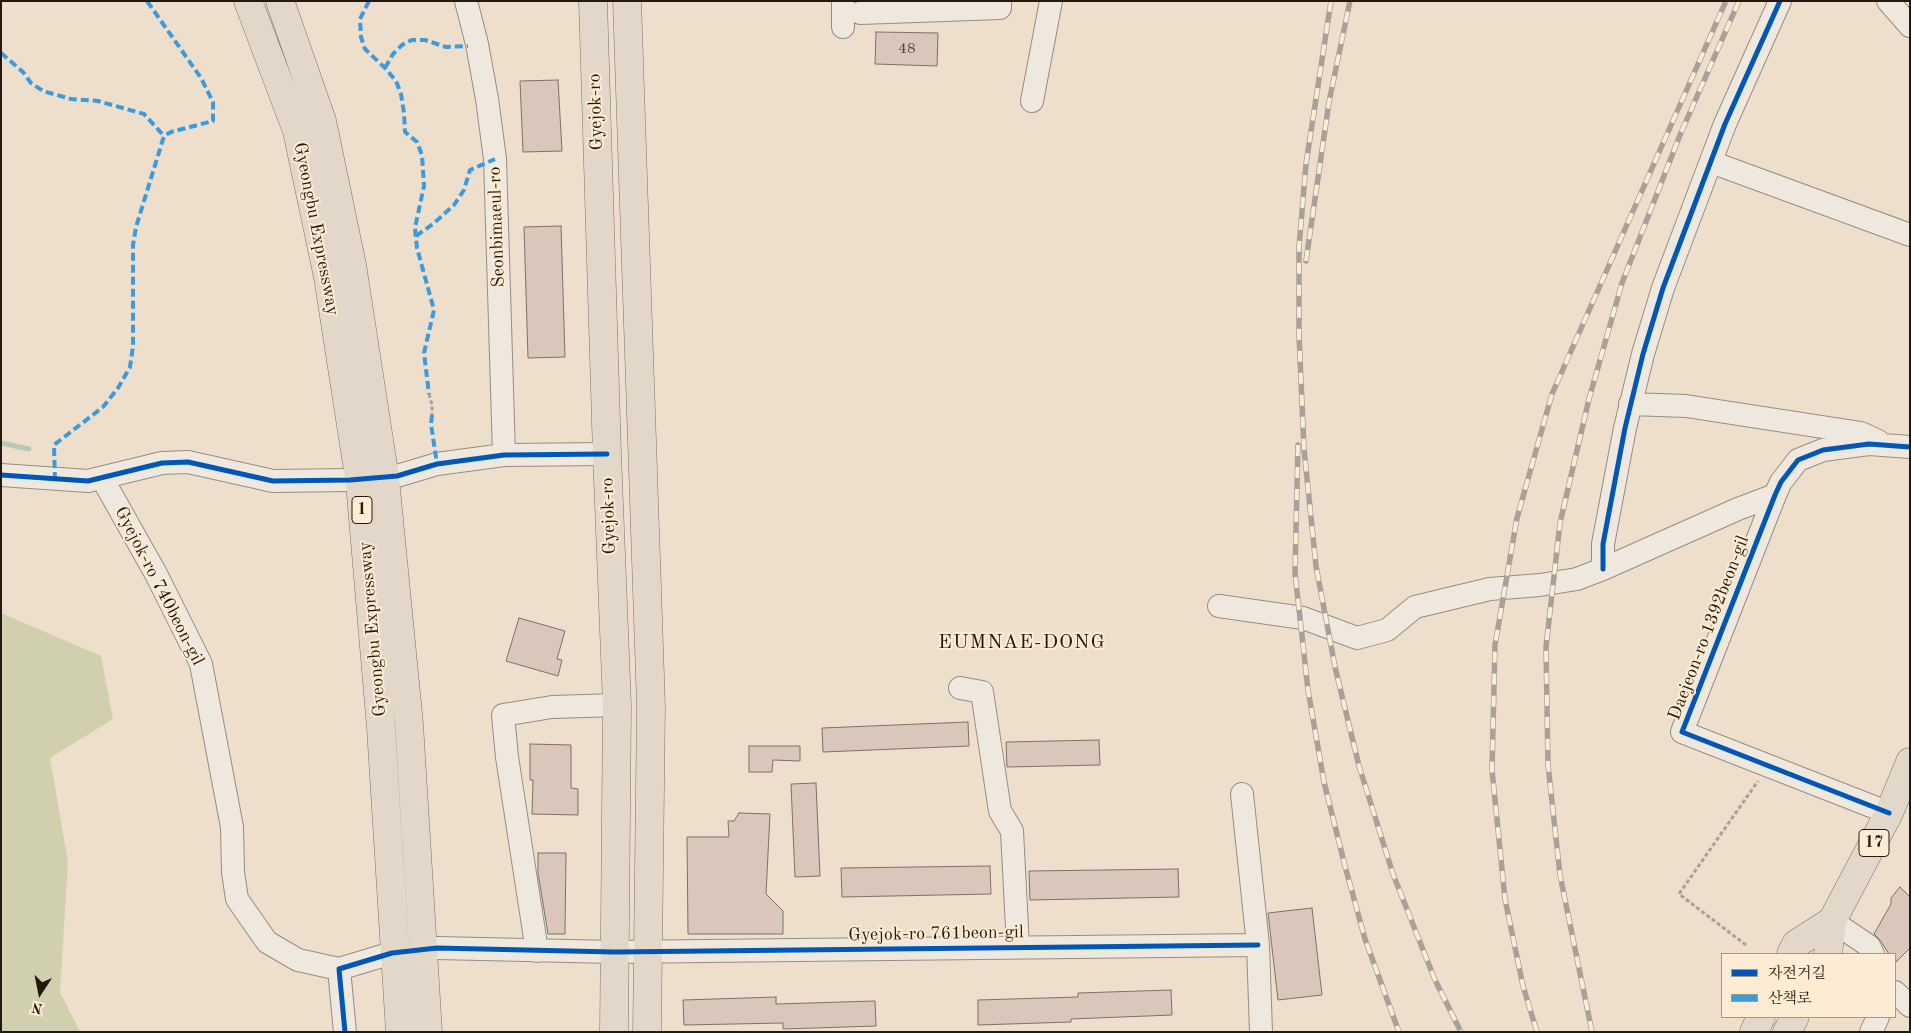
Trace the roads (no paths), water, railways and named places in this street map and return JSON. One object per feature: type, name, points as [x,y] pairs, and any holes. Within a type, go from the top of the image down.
[{"type":"main road","name":"Gyeongbu Expressway","points":[[248,1],[297,131],[328,277],[360,483],[381,728],[400,1032]]},
{"type":"main road","name":"Gyeongbu Expressway","points":[[280,1],[322,121],[352,264],[385,479],[409,724],[428,1032]]},
{"type":"main road","name":"Gyejok-ro","points":[[593,1],[617,705],[614,1032]]},
{"type":"main road","name":"Gyejok-ro","points":[[627,1],[651,706],[647,1032]]},
{"type":"main road","name":"17","points":[[1828,953],[1832,922],[1889,813],[1910,762]]},
{"type":"main road","points":[[1792,953],[1796,944],[1832,922]]},
{"type":"main road","points":[[1754,1032],[1761,1018]]},
{"type":"main road","points":[[1787,1032],[1794,1018]]},
{"type":"street","name":"Seonbimaeul-ro","points":[[466,1],[488,99],[495,159],[504,455]]},
{"type":"street","points":[[849,14],[1000,8],[1000,1]]},
{"type":"street","points":[[1032,101],[1051,1]]},
{"type":"street","points":[[1603,570],[1603,544],[1608,512],[1630,404],[1663,288],[1725,124],[1780,1]]},
{"type":"street","points":[[1888,1],[1910,26]]},
{"type":"street","points":[[1711,162],[1910,235]]},
{"type":"street","points":[[1630,404],[1686,406],[1861,433],[1886,445]]},
{"type":"street","points":[[1219,606],[1303,618],[1357,638],[1387,630],[1415,607],[1490,589],[1540,585],[1577,579],[1603,570],[1738,509],[1776,495],[1782,482],[1798,460],[1823,450],[1869,444],[1910,446]]},
{"type":"street","points":[[397,476],[437,464],[504,455],[607,454]]},
{"type":"street","points":[[5,480],[88,481],[162,463],[188,462],[273,481],[350,480]]},
{"type":"street","name":"Gyejok-ro 740beon-gil","points":[[102,478],[156,574],[201,664],[232,827],[233,872],[237,899],[267,942],[298,960],[339,969]]},
{"type":"street","name":"Daejeon-ro 1392beon-gil","points":[[1776,495],[1682,732],[1889,813]]},
{"type":"street","points":[[960,688],[982,692],[1000,811],[1012,831],[1018,947]]},
{"type":"street","points":[[537,951],[507,757],[503,715],[552,707],[617,705]]},
{"type":"street","points":[[1242,794],[1258,945],[1261,1032]]},
{"type":"street","points":[[1832,922],[1869,946],[1872,953]]},
{"type":"street","name":"Gyejok-ro 761beon-gil","points":[[437,948],[614,952],[1258,945]]},
{"type":"street","points":[[345,1032],[339,969],[392,954]]},
{"type":"street","points":[[1896,993],[1910,1006]]},
{"type":"street","points":[[1871,1032],[1878,1018]]},
{"type":"waterway","points":[[1,443],[29,449]]},
{"type":"railway","points":[[1331,1],[1306,164],[1299,247],[1299,335],[1304,449],[1316,566],[1335,667],[1359,766],[1393,874],[1435,980],[1461,1032]]},
{"type":"railway","points":[[1306,261],[1329,102],[1350,1]]},
{"type":"railway","points":[[1537,1032],[1523,986],[1505,899],[1492,770],[1495,645],[1517,518],[1552,394],[1726,1]]},
{"type":"railway","points":[[1592,1032],[1560,875],[1548,765],[1546,647],[1560,523],[1589,399],[1622,283],[1680,135],[1739,1]]},
{"type":"railway","points":[[1298,445],[1295,573],[1308,690],[1324,782],[1345,866],[1365,939],[1399,1032]]},
{"type":"district","name":"EUMNAE-DONG","points":[[1022,643]]}]
